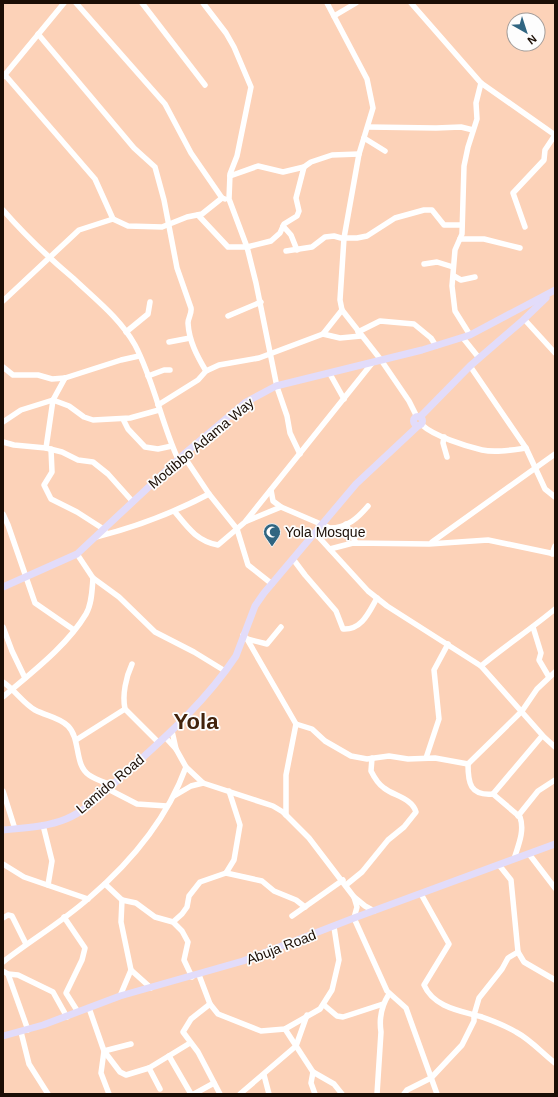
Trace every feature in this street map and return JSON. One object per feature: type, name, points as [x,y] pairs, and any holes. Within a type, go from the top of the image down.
[{"type":"main road","name":"Modibbo Adama Way","points":[[3,587],[77,554],[180,457],[246,402],[260,393],[277,387],[467,337],[552,292]]},
{"type":"main road","points":[[419,421],[431,406],[470,366],[524,319],[552,292]]},
{"type":"main road","name":"Lamido Road","points":[[3,830],[43,825],[67,819],[82,810],[110,787],[172,731],[207,694],[236,656],[245,637],[255,606],[272,584],[356,484],[409,434],[419,421]]},
{"type":"main road","name":"Abuja Road","points":[[3,1036],[24,1031],[120,996],[243,962],[354,918],[555,844]]},
{"type":"street","points":[[76,3],[165,104],[190,153],[222,198],[229,200]]},
{"type":"street","points":[[142,3],[205,84]]},
{"type":"street","points":[[203,3],[226,33],[234,47],[251,87],[237,156],[230,176],[229,200],[247,246],[261,302],[277,387],[287,416],[290,433],[300,454]]},
{"type":"street","points":[[326,3],[367,78],[372,108],[359,154],[344,238],[340,289],[342,310],[360,334],[377,361],[409,401],[419,421],[427,430],[483,450],[504,451],[526,448]]},
{"type":"street","points":[[334,16],[356,3]]},
{"type":"street","points":[[411,3],[480,83],[555,135],[546,150],[544,160],[513,193],[525,227]]},
{"type":"street","points":[[60,5],[4,76],[95,180],[113,219],[128,226],[162,226],[187,217],[198,215],[210,209],[222,198]]},
{"type":"street","points":[[38,34],[134,148],[154,167],[164,200],[177,268],[192,312],[188,322],[190,338],[206,371]]},
{"type":"street","points":[[479,358],[455,311],[452,298],[455,250],[462,234],[464,166],[477,119],[476,103],[480,83]]},
{"type":"street","points":[[368,126],[436,128],[461,126],[473,130]]},
{"type":"street","points":[[364,138],[385,151]]},
{"type":"street","points":[[230,176],[258,166],[283,172],[304,167],[311,162],[332,155],[359,154]]},
{"type":"street","points":[[198,215],[228,247],[247,246],[271,241],[280,233],[283,226],[297,216],[299,211],[296,198],[304,167]]},
{"type":"street","points":[[3,210],[50,258],[111,313],[126,332],[135,346],[148,376],[172,446],[237,529],[248,565],[272,584]]},
{"type":"street","points":[[286,251],[312,247],[325,237],[334,236],[344,238],[367,236],[395,218],[424,210],[432,210],[444,225],[462,225]]},
{"type":"street","points":[[3,301],[79,230],[113,219]]},
{"type":"street","points":[[283,226],[291,235],[297,250]]},
{"type":"street","points":[[460,239],[484,238],[520,248]]},
{"type":"street","points":[[424,264],[437,262],[454,267]]},
{"type":"street","points":[[454,276],[461,280],[475,277]]},
{"type":"street","points":[[126,332],[148,314],[150,302]]},
{"type":"street","points":[[228,316],[261,302]]},
{"type":"street","points":[[3,422],[21,410],[53,400],[75,409],[88,419],[123,419],[159,407],[198,380],[206,371],[219,365],[249,361],[323,334],[342,310]]},
{"type":"street","points":[[524,319],[555,353]]},
{"type":"street","points":[[323,334],[340,338],[360,334],[380,321],[414,324],[431,338],[436,346]]},
{"type":"street","points":[[169,342],[190,338]]},
{"type":"street","points":[[3,367],[13,375],[38,375],[52,378],[65,378],[121,360],[139,356]]},
{"type":"street","points":[[175,512],[194,534],[213,544],[218,544],[245,522],[344,399],[377,361]]},
{"type":"street","points":[[470,366],[526,448],[545,489],[555,497]]},
{"type":"street","points":[[148,376],[164,370],[170,370]]},
{"type":"street","points":[[330,374],[344,399]]},
{"type":"street","points":[[65,378],[53,400],[48,449],[52,472],[44,485],[48,496],[104,530]]},
{"type":"street","points":[[123,419],[128,429],[145,447],[158,449],[172,446]]},
{"type":"street","points":[[444,437],[443,443],[447,457]]},
{"type":"street","points":[[3,442],[14,445],[48,449],[78,460],[92,462],[101,467],[133,502]]},
{"type":"street","points":[[429,544],[471,516],[535,467],[555,455]]},
{"type":"street","points":[[272,490],[273,501],[281,507],[322,526],[336,528],[346,524],[358,518],[368,506]]},
{"type":"street","points":[[96,537],[125,530],[175,512],[209,494]]},
{"type":"street","points":[[245,522],[281,507]]},
{"type":"street","points":[[3,514],[35,602],[74,630]]},
{"type":"street","points":[[346,524],[356,543]]},
{"type":"street","points":[[315,533],[377,598],[387,606],[481,666],[522,711],[542,736],[555,747]]},
{"type":"street","points":[[330,549],[356,543],[429,544],[488,540],[554,554],[555,546]]},
{"type":"street","points":[[77,554],[93,578],[119,597],[155,632],[194,652],[225,671]]},
{"type":"street","points":[[293,559],[304,575],[336,611],[343,630],[350,630],[359,625],[377,598]]},
{"type":"street","points":[[3,697],[49,657],[74,630],[86,614],[89,606],[93,578]]},
{"type":"street","points":[[481,666],[505,645],[533,627],[555,609]]},
{"type":"street","points":[[3,627],[12,651],[25,678]]},
{"type":"street","points":[[245,637],[267,644],[281,627]]},
{"type":"street","points":[[533,627],[541,653],[539,660],[549,677]]},
{"type":"street","points":[[245,637],[296,724],[286,776],[286,815]]},
{"type":"street","points":[[426,758],[439,720],[434,670],[448,644]]},
{"type":"street","points":[[132,664],[126,680],[124,702],[125,709],[159,743]]},
{"type":"street","points":[[542,736],[493,794],[483,795],[475,791],[468,779],[468,764],[522,711],[537,689],[555,672]]},
{"type":"street","points":[[3,682],[13,689],[34,710],[62,721],[69,727],[76,740],[84,771],[136,804],[167,806]]},
{"type":"street","points":[[76,740],[125,709]]},
{"type":"street","points":[[296,724],[312,729],[325,741],[351,756],[372,758],[389,756],[408,759],[426,758],[468,764]]},
{"type":"street","points":[[172,731],[176,749]]},
{"type":"street","points":[[165,737],[176,749],[186,767],[203,783],[273,806],[286,815],[309,838],[345,883],[354,897],[357,907],[354,918],[389,994],[406,1008],[437,1094]]},
{"type":"street","points":[[292,916],[362,872],[388,840],[404,827],[416,812],[410,802],[384,789],[378,783],[371,771],[372,758]]},
{"type":"street","points":[[3,962],[88,899],[134,854],[174,796],[186,767]]},
{"type":"street","points":[[518,816],[534,795],[555,780]]},
{"type":"street","points":[[174,796],[191,786],[203,783]]},
{"type":"street","points":[[3,791],[15,829]]},
{"type":"street","points":[[226,873],[234,860],[240,825],[229,791]]},
{"type":"street","points":[[493,794],[518,816],[523,828],[514,859]]},
{"type":"street","points":[[43,825],[52,861],[48,885]]},
{"type":"street","points":[[529,854],[555,888]]},
{"type":"street","points":[[3,864],[24,877],[88,899]]},
{"type":"street","points":[[499,865],[511,880],[518,952],[524,962],[555,980]]},
{"type":"street","points":[[173,922],[182,914],[190,896],[200,882],[226,873],[262,881],[274,891],[296,900],[305,907]]},
{"type":"street","points":[[105,884],[122,900],[136,903],[155,917],[173,922],[182,931],[188,942],[184,960],[196,976],[210,1004],[218,1014],[254,1030],[285,1029],[307,1015],[320,1010],[324,1005],[332,990],[339,960],[334,926]]},
{"type":"street","points":[[421,894],[449,944],[424,985],[425,987],[434,998],[452,1009],[474,1015],[516,1032],[555,1063]]},
{"type":"street","points":[[354,897],[374,911]]},
{"type":"street","points":[[120,996],[131,970],[121,922],[122,900]]},
{"type":"street","points":[[3,918],[8,915],[12,916],[26,944]]},
{"type":"street","points":[[64,917],[85,948],[82,960],[66,993],[78,1012]]},
{"type":"street","points":[[404,1094],[407,1090],[431,1078],[462,1045],[474,1021],[474,1015],[479,998],[502,969],[508,958],[518,952]]},
{"type":"street","points":[[131,970],[151,988]]},
{"type":"street","points":[[48,1094],[29,1064],[24,1031],[5,973],[18,975],[53,992],[67,1016]]},
{"type":"street","points":[[379,1094],[380,1023],[383,1004],[389,994]]},
{"type":"street","points":[[210,1004],[191,1019],[184,1030],[184,1035],[198,1052],[220,1094]]},
{"type":"street","points":[[324,1005],[337,1016],[343,1017],[383,1004]]},
{"type":"street","points":[[90,1008],[104,1051],[123,1075],[149,1068],[190,1043]]},
{"type":"street","points":[[243,1093],[296,1046],[307,1015]]},
{"type":"street","points":[[285,1029],[313,1072],[334,1084],[342,1094]]},
{"type":"street","points":[[104,1051],[131,1044]]},
{"type":"street","points":[[104,1051],[101,1073],[109,1094]]},
{"type":"street","points":[[169,1056],[191,1094]]},
{"type":"street","points":[[149,1068],[160,1089]]},
{"type":"street","points":[[313,1072],[311,1083],[315,1094]]},
{"type":"street","points":[[264,1074],[269,1094]]},
{"type":"street","points":[[194,1094],[214,1083]]},
{"type":"place","name":"Yola Mosque","points":[[272,547]]},
{"type":"district","name":"Yola","points":[[196,721]]}]
